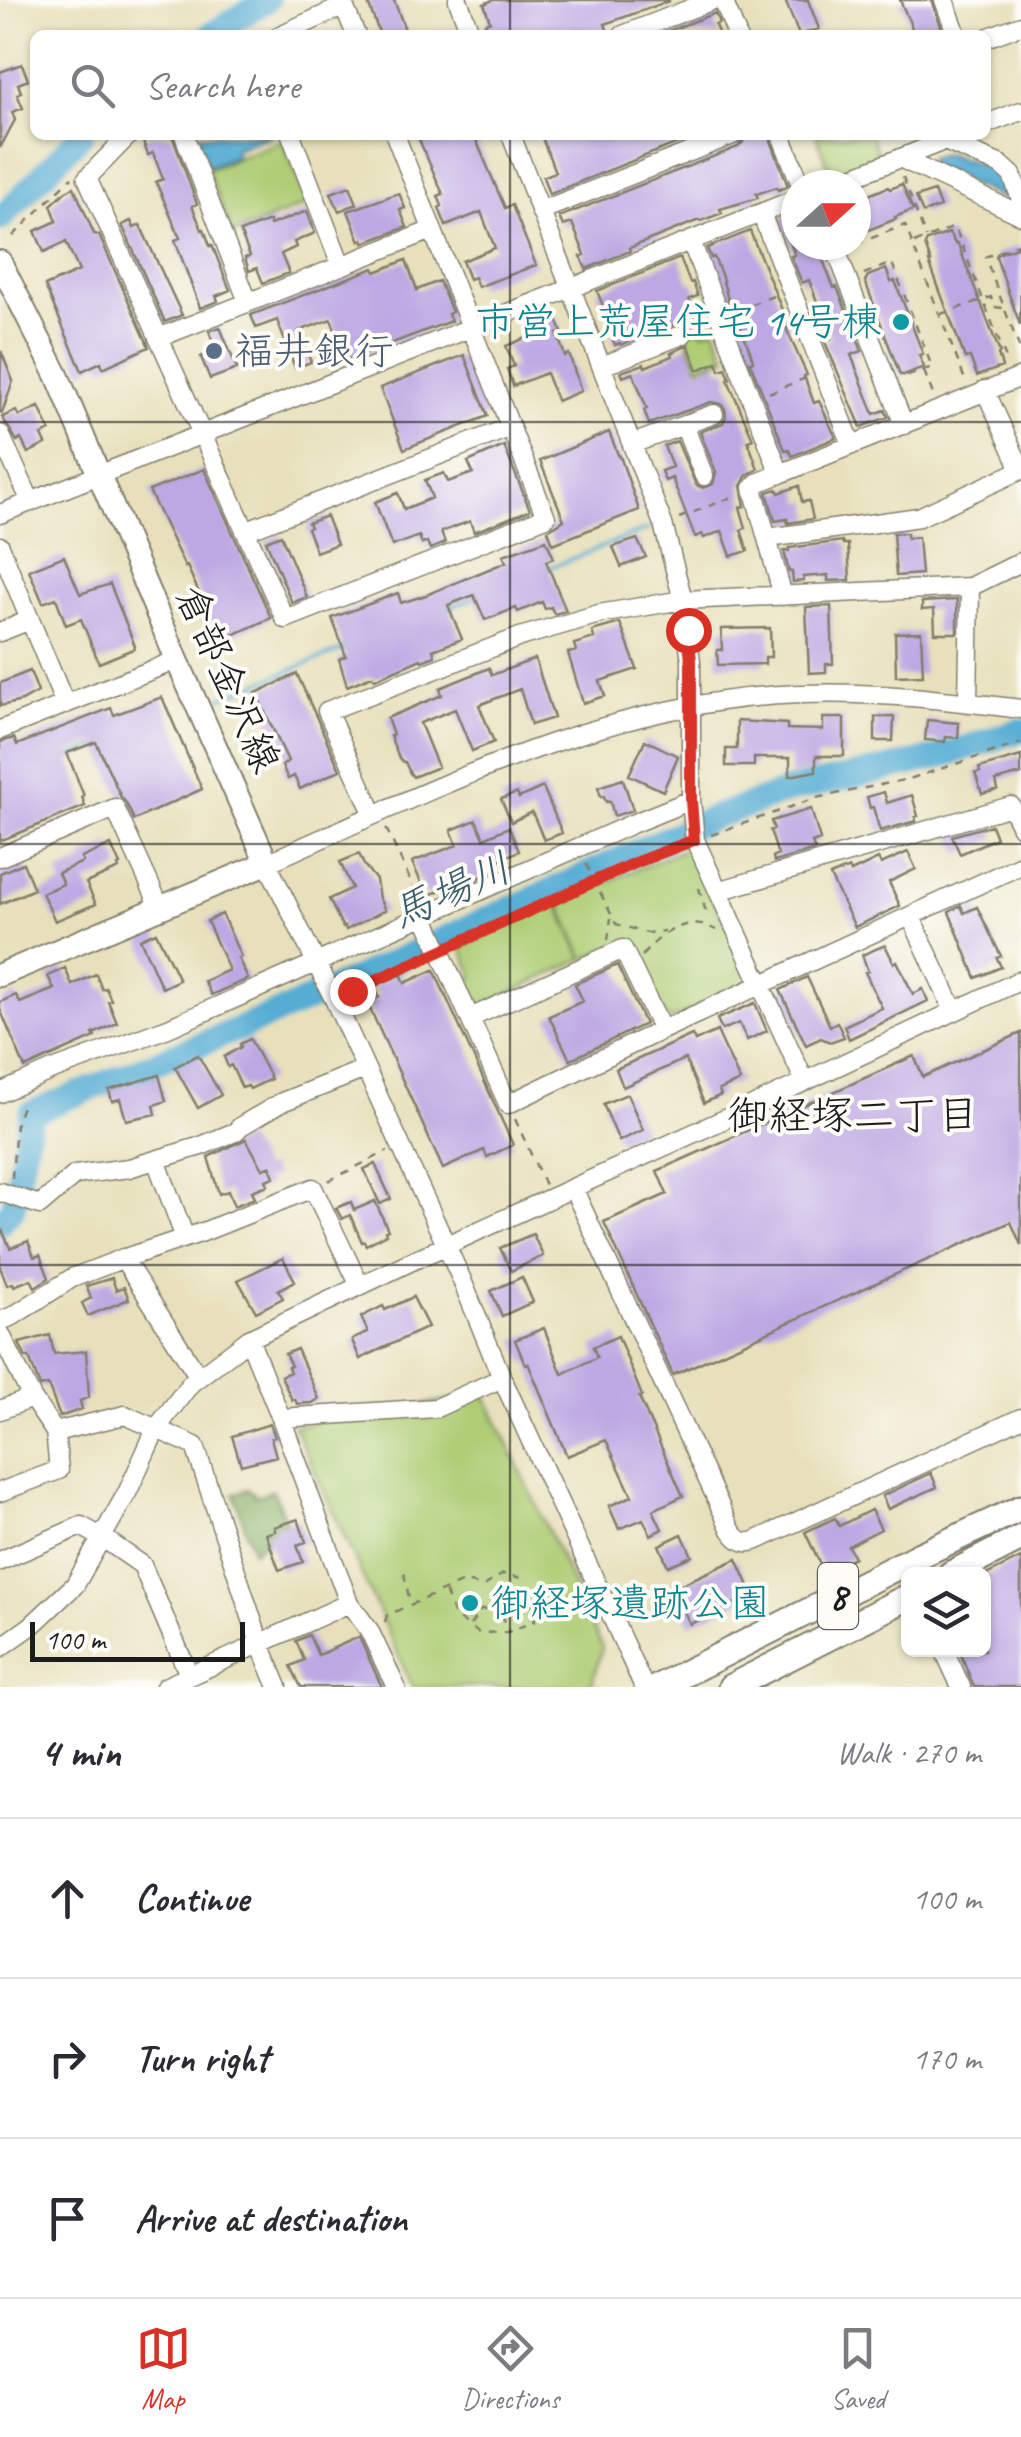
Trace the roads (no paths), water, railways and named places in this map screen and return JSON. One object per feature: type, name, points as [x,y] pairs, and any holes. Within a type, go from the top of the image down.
[{"type":"highway","name":"8","points":[[658,1687],[1021,1508]]},
{"type":"highway","points":[[965,1567],[1021,1538]]},
{"type":"highway","name":"8","points":[[731,1687],[901,1601]]},
{"type":"main road","name":"倉部金沢線","points":[[0,262],[57,375],[267,862]]},
{"type":"main road","points":[[0,975],[267,862]]},
{"type":"street","points":[[636,30],[713,0]]},
{"type":"street","points":[[722,0],[735,30]]},
{"type":"street","points":[[944,0],[955,30]]},
{"type":"street","points":[[463,2],[471,30]]},
{"type":"street","points":[[291,30],[344,6],[354,30]]},
{"type":"street","points":[[991,36],[1021,25]]},
{"type":"street","points":[[991,120],[1021,111]]},
{"type":"street","points":[[124,140],[87,178],[285,619],[546,517],[397,140]]},
{"type":"street","points":[[186,140],[248,302]]},
{"type":"street","points":[[293,140],[341,266]]},
{"type":"street","points":[[513,140],[662,524],[683,600],[691,661],[693,824],[718,891],[804,1080]]},
{"type":"street","points":[[540,210],[720,140]]},
{"type":"street","points":[[783,140],[795,170]]},
{"type":"street","points":[[871,173],[900,164],[948,140]]},
{"type":"street","points":[[956,140],[1001,165],[1020,193]]},
{"type":"street","points":[[900,164],[1021,214]]},
{"type":"street","points":[[0,514],[781,205]]},
{"type":"street","points":[[761,213],[852,445]]},
{"type":"street","points":[[158,338],[432,230]]},
{"type":"street","points":[[690,241],[780,474]]},
{"type":"street","points":[[840,260],[904,425]]},
{"type":"street","points":[[602,366],[682,336]]},
{"type":"street","points":[[783,596],[753,488],[757,483],[904,425],[976,387],[1015,372]]},
{"type":"street","points":[[768,538],[919,518],[1021,469],[976,387]]},
{"type":"street","points":[[632,444],[714,414]]},
{"type":"street","points":[[684,425],[704,476]]},
{"type":"street","points":[[245,531],[511,427]]},
{"type":"street","points":[[0,434],[31,502]]},
{"type":"street","points":[[0,546],[65,704]]},
{"type":"street","points":[[380,821],[327,710],[520,637],[599,614],[683,600],[970,587],[1021,562]]},
{"type":"street","points":[[968,703],[970,587]]},
{"type":"street","points":[[0,632],[30,620]]},
{"type":"street","points":[[0,730],[177,660]]},
{"type":"street","points":[[644,1687],[330,991],[267,862],[380,821],[503,761],[660,711],[800,694],[866,694],[1021,710]]},
{"type":"street","points":[[718,891],[1011,806],[1021,827]]},
{"type":"street","points":[[0,857],[115,808],[160,907]]},
{"type":"street","points":[[0,1093],[168,1028],[426,919],[634,823],[693,824]]},
{"type":"street","points":[[426,919],[508,1104],[1021,865]]},
{"type":"street","points":[[910,916],[954,1011]]},
{"type":"street","points":[[470,1018],[622,950],[662,1030]]},
{"type":"street","points":[[0,1648],[32,1626],[75,1586],[128,1491],[156,1429],[191,1383],[249,1338],[1021,980]]},
{"type":"street","points":[[9,1195],[40,1205],[75,1175],[129,1168],[201,1146],[234,1132],[282,1102],[365,1069]]},
{"type":"street","points":[[156,1160],[185,1238]]},
{"type":"street","points":[[0,1321],[72,1278],[313,1188],[360,1286]]},
{"type":"street","points":[[573,1188],[731,1530],[742,1542],[755,1541],[1021,1418]]},
{"type":"street","points":[[123,1258],[199,1376]]},
{"type":"street","points":[[0,1333],[32,1398],[54,1432],[59,1470],[0,1492]]},
{"type":"street","points":[[249,1338],[350,1604],[369,1630],[396,1687]]},
{"type":"street","points":[[282,1418],[436,1408],[502,1378]]},
{"type":"street","points":[[0,1410],[32,1398]]},
{"type":"street","points":[[54,1432],[125,1415],[195,1446],[260,1644],[278,1687]]},
{"type":"street","points":[[0,1561],[80,1526],[103,1538],[142,1564],[189,1676]]},
{"type":"street","points":[[165,1687],[350,1604]]},
{"type":"street","points":[[947,1657],[961,1687]]},
{"type":"water","points":[[197,140],[259,140],[235,149],[236,156],[208,167]]},
{"type":"water","points":[[946,153],[1006,177],[1013,197],[1009,201],[929,166],[929,158]]},
{"type":"waterway","points":[[218,30],[267,0]]},
{"type":"waterway","points":[[0,219],[76,140]]},
{"type":"waterway","points":[[546,569],[648,529]]},
{"type":"waterway","points":[[449,608],[477,597]]},
{"type":"waterway","points":[[221,698],[347,648]]},
{"type":"waterway","name":"馬場川","points":[[0,1222],[13,1209],[31,1113],[290,1008],[709,819],[788,791],[935,758],[1021,730]]},
{"type":"waterway","points":[[65,759],[103,744]]},
{"type":"place","name":"市営上荒屋住宅 14号棟","points":[[901,322]]},
{"type":"place","name":"福井銀行","points":[[214,351]]},
{"type":"place","name":"御経塚遺跡公園","points":[[470,1603]]},
{"type":"district","name":"御経塚二丁目","points":[[853,1115]]}]
